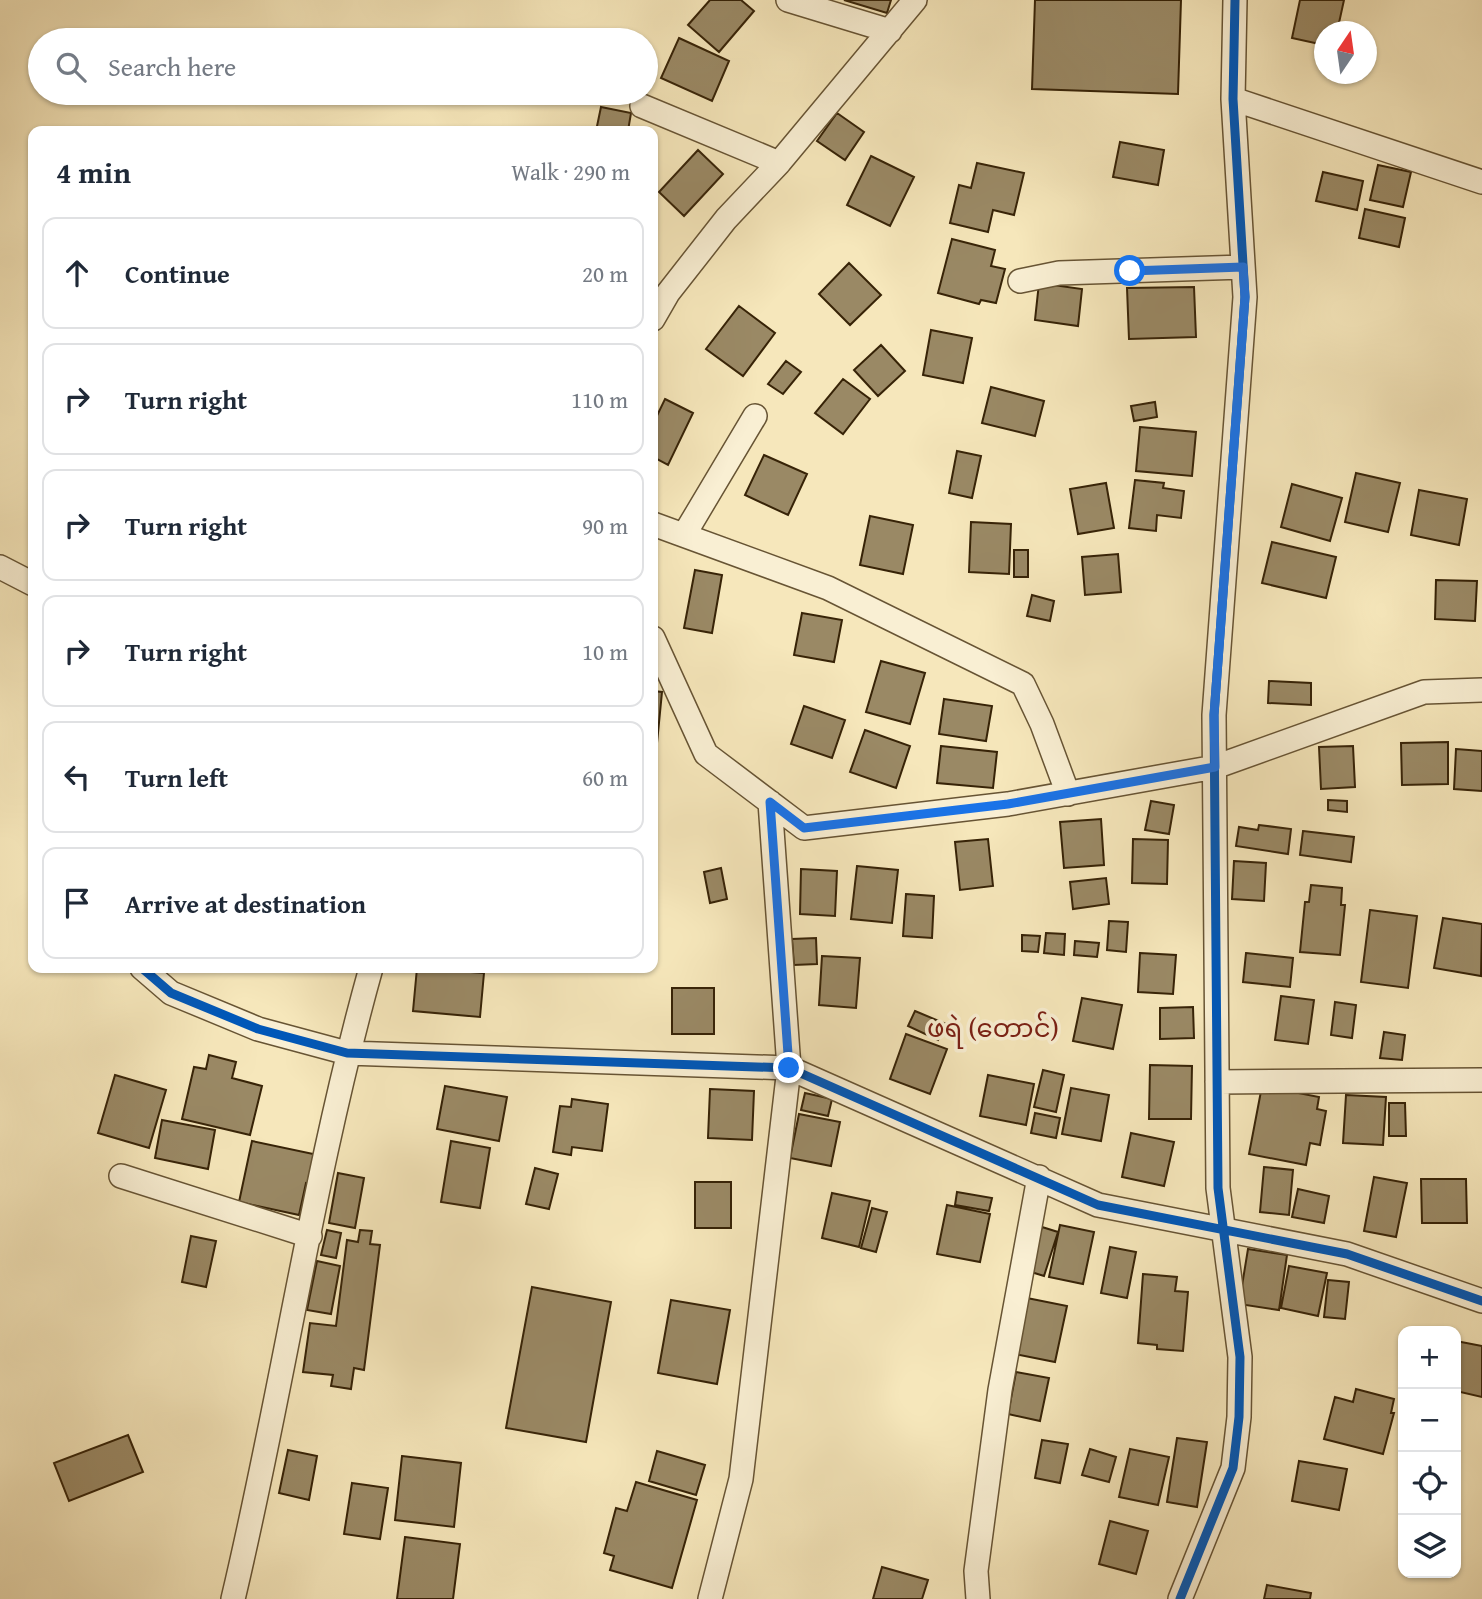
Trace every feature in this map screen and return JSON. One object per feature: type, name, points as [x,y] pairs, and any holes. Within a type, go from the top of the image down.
[{"type":"street","points":[[788,0],[890,31]]},
{"type":"street","points":[[658,310],[668,293],[726,219],[779,163],[915,0]]},
{"type":"street","points":[[1180,1599],[1233,1468],[1238,1430],[1240,1357],[1218,1188],[1214,715],[1245,297],[1233,99],[1235,0]]},
{"type":"street","points":[[1233,99],[1482,182]]},
{"type":"street","points":[[642,106],[779,163]]},
{"type":"street","points":[[1020,281],[1059,273],[1243,267]]},
{"type":"street","points":[[684,535],[755,416]]},
{"type":"street","points":[[658,526],[828,588],[1023,684],[1042,724],[1068,794]]},
{"type":"street","points":[[0,567],[28,581]]},
{"type":"street","points":[[658,649],[706,754],[804,828],[1008,804],[1215,767],[1424,692],[1482,690]]},
{"type":"street","points":[[710,1599],[741,1479],[789,1068],[770,802]]},
{"type":"street","points":[[148,973],[172,993],[258,1029],[348,1053],[789,1068],[1098,1205],[1347,1254],[1482,1301]]},
{"type":"street","points":[[233,1599],[251,1525],[318,1186],[348,1053],[370,973]]},
{"type":"street","points":[[1217,1082],[1482,1080]]},
{"type":"street","points":[[121,1176],[310,1236]]},
{"type":"street","points":[[978,1599],[976,1572],[1000,1390],[1039,1177]]},
{"type":"building","points":[[710,0],[741,0],[754,11],[719,52],[688,25]]},
{"type":"building","points":[[844,0],[891,0],[887,13]]},
{"type":"building","points":[[1035,0],[1181,0],[1178,94],[1032,89]]},
{"type":"building","points":[[1300,0],[1344,0],[1339,21],[1314,21],[1314,43],[1292,38]]},
{"type":"building","points":[[679,38],[729,61],[712,101],[661,78]]},
{"type":"building","points":[[601,107],[631,113],[629,126],[597,126]]},
{"type":"building","points":[[837,113],[864,132],[845,160],[817,141]]},
{"type":"building","points":[[1120,142],[1164,150],[1158,185],[1113,177]]},
{"type":"building","points":[[698,150],[723,174],[684,216],[659,192]]},
{"type":"building","points":[[871,156],[914,177],[890,226],[847,205]]},
{"type":"building","points":[[977,163],[1024,173],[1014,215],[993,210],[988,232],[950,223],[959,185],[971,188]]},
{"type":"building","points":[[1378,165],[1411,172],[1403,207],[1370,200]]},
{"type":"building","points":[[1323,172],[1363,181],[1357,210],[1316,201]]},
{"type":"building","points":[[1365,209],[1405,218],[1399,247],[1359,238]]},
{"type":"building","points":[[952,239],[995,250],[991,266],[1005,269],[996,303],[981,300],[979,304],[938,293]]},
{"type":"building","points":[[849,263],[881,295],[850,325],[819,294]]},
{"type":"building","points":[[1039,283],[1082,289],[1078,326],[1035,320]]},
{"type":"building","points":[[1194,287],[1196,337],[1129,339],[1127,288]]},
{"type":"building","points":[[739,306],[775,333],[743,376],[706,349]]},
{"type":"building","points":[[931,330],[972,338],[963,383],[923,375]]},
{"type":"building","points":[[881,345],[905,371],[878,396],[854,370]]},
{"type":"building","points":[[786,361],[801,372],[783,394],[768,384]]},
{"type":"building","points":[[843,379],[870,399],[843,434],[815,413]]},
{"type":"building","points":[[991,387],[1044,401],[1035,436],[982,423]]},
{"type":"building","points":[[665,399],[693,413],[668,465],[658,460],[658,414]]},
{"type":"building","points":[[1155,402],[1157,417],[1134,421],[1131,406]]},
{"type":"building","points":[[1140,427],[1196,432],[1192,476],[1136,471]]},
{"type":"building","points":[[957,451],[981,456],[972,498],[949,493]]},
{"type":"building","points":[[764,455],[807,474],[788,515],[745,495]]},
{"type":"building","points":[[1356,473],[1400,483],[1388,532],[1345,522]]},
{"type":"building","points":[[1135,480],[1164,483],[1163,488],[1184,491],[1181,518],[1157,515],[1156,531],[1129,528]]},
{"type":"building","points":[[1106,483],[1114,528],[1078,534],[1070,489]]},
{"type":"building","points":[[1292,484],[1342,498],[1330,541],[1281,527]]},
{"type":"building","points":[[1419,490],[1467,499],[1459,545],[1411,535]]},
{"type":"building","points":[[870,516],[913,525],[903,574],[860,565]]},
{"type":"building","points":[[971,522],[1011,524],[1009,574],[969,572]]},
{"type":"building","points":[[1272,542],[1336,557],[1326,598],[1262,583]]},
{"type":"building","points":[[1014,550],[1028,550],[1028,577],[1014,577]]},
{"type":"building","points":[[1118,554],[1121,592],[1085,595],[1082,557]]},
{"type":"building","points":[[695,570],[722,575],[712,633],[684,628]]},
{"type":"building","points":[[1436,580],[1477,581],[1475,621],[1435,619]]},
{"type":"building","points":[[1032,595],[1054,601],[1050,621],[1027,616]]},
{"type":"building","points":[[802,613],[842,620],[834,662],[794,655]]},
{"type":"building","points":[[881,661],[925,673],[910,724],[866,712]]},
{"type":"building","points":[[1269,681],[1311,683],[1311,705],[1268,703]]},
{"type":"building","points":[[658,692],[662,692],[658,733]]},
{"type":"building","points":[[944,699],[992,706],[986,741],[939,734]]},
{"type":"building","points":[[804,706],[845,720],[832,758],[791,744]]},
{"type":"building","points":[[865,730],[910,746],[896,788],[850,772]]},
{"type":"building","points":[[1448,742],[1448,784],[1402,785],[1401,743]]},
{"type":"building","points":[[941,746],[997,752],[993,788],[937,783]]},
{"type":"building","points":[[1353,746],[1355,787],[1321,789],[1319,747]]},
{"type":"building","points":[[1456,749],[1482,751],[1482,791],[1454,789]]},
{"type":"building","points":[[1328,800],[1347,801],[1347,812],[1328,810]]},
{"type":"building","points":[[1151,801],[1174,805],[1169,834],[1145,830]]},
{"type":"building","points":[[1101,819],[1104,865],[1064,868],[1060,822]]},
{"type":"building","points":[[1259,825],[1291,829],[1288,854],[1236,846],[1239,827],[1258,830]]},
{"type":"building","points":[[1303,831],[1354,837],[1351,862],[1300,855]]},
{"type":"building","points":[[988,839],[993,886],[960,890],[955,842]]},
{"type":"building","points":[[1133,839],[1168,840],[1167,884],[1132,883]]},
{"type":"building","points":[[1234,861],[1266,863],[1264,901],[1232,899]]},
{"type":"building","points":[[857,866],[898,870],[892,923],[851,919]]},
{"type":"building","points":[[721,868],[727,899],[710,903],[704,872]]},
{"type":"building","points":[[801,869],[837,871],[835,916],[800,914]]},
{"type":"building","points":[[1106,878],[1109,904],[1073,909],[1070,882]]},
{"type":"building","points":[[1311,885],[1342,888],[1341,905],[1345,905],[1340,955],[1300,952],[1305,902],[1309,902]]},
{"type":"building","points":[[906,894],[934,896],[932,938],[903,936]]},
{"type":"building","points":[[1370,910],[1417,916],[1408,988],[1361,982]]},
{"type":"building","points":[[1443,918],[1482,924],[1481,976],[1434,968]]},
{"type":"building","points":[[1109,921],[1128,922],[1126,952],[1107,950]]},
{"type":"building","points":[[1046,933],[1065,934],[1064,955],[1044,953]]},
{"type":"building","points":[[1022,935],[1040,936],[1038,952],[1022,951]]},
{"type":"building","points":[[816,938],[817,964],[794,965],[792,939]]},
{"type":"building","points":[[1075,941],[1099,943],[1097,957],[1074,955]]},
{"type":"building","points":[[1140,953],[1176,955],[1173,994],[1138,992]]},
{"type":"building","points":[[1246,953],[1293,958],[1290,987],[1243,982]]},
{"type":"building","points":[[822,956],[860,958],[856,1008],[819,1005]]},
{"type":"building","points":[[417,973],[484,973],[480,1017],[413,1011]]},
{"type":"building","points":[[672,988],[714,988],[714,1034],[672,1034]]},
{"type":"building","points":[[1281,996],[1314,1000],[1308,1044],[1275,1040]]},
{"type":"building","points":[[1082,998],[1122,1005],[1113,1049],[1073,1041]]},
{"type":"building","points":[[1335,1002],[1356,1005],[1352,1038],[1331,1035]]},
{"type":"building","points":[[1193,1007],[1194,1038],[1160,1039],[1160,1008]]},
{"type":"building","points":[[915,1011],[946,1024],[938,1040],[908,1026]]},
{"type":"building","points":[[1384,1032],[1405,1035],[1402,1060],[1380,1058]]},
{"type":"building","points":[[906,1034],[947,1049],[930,1094],[890,1079]]},
{"type":"building","points":[[209,1055],[236,1062],[232,1078],[262,1086],[250,1135],[182,1119],[194,1067],[206,1069]]},
{"type":"building","points":[[1150,1065],[1192,1066],[1191,1119],[1149,1119]]},
{"type":"building","points":[[1043,1070],[1064,1075],[1056,1112],[1034,1107]]},
{"type":"building","points":[[115,1075],[166,1090],[149,1148],[98,1133]]},
{"type":"building","points":[[988,1075],[1034,1084],[1026,1125],[980,1116]]},
{"type":"building","points":[[445,1086],[507,1097],[499,1141],[437,1129]]},
{"type":"building","points":[[1262,1086],[1319,1097],[1317,1109],[1326,1111],[1320,1145],[1310,1143],[1306,1165],[1249,1154]]},
{"type":"building","points":[[1071,1088],[1109,1095],[1101,1141],[1062,1134]]},
{"type":"building","points":[[710,1089],[754,1091],[752,1140],[708,1138]]},
{"type":"building","points":[[805,1093],[832,1099],[828,1116],[801,1110]]},
{"type":"building","points":[[1346,1095],[1386,1097],[1383,1145],[1343,1143]]},
{"type":"building","points":[[572,1099],[608,1104],[602,1151],[572,1147],[571,1155],[553,1152],[560,1106],[571,1107]]},
{"type":"building","points":[[1389,1103],[1405,1103],[1406,1136],[1389,1136]]},
{"type":"building","points":[[1035,1113],[1060,1118],[1056,1138],[1031,1133]]},
{"type":"building","points":[[799,1114],[840,1122],[831,1166],[790,1158]]},
{"type":"building","points":[[162,1120],[215,1130],[208,1169],[155,1158]]},
{"type":"building","points":[[1131,1133],[1174,1142],[1164,1186],[1122,1177]]},
{"type":"building","points":[[252,1141],[318,1155],[312,1185],[306,1183],[299,1215],[239,1202]]},
{"type":"building","points":[[451,1141],[490,1148],[480,1208],[441,1202]]},
{"type":"building","points":[[1264,1167],[1293,1170],[1289,1215],[1260,1212]]},
{"type":"building","points":[[535,1168],[558,1174],[549,1209],[526,1204]]},
{"type":"building","points":[[338,1173],[364,1178],[355,1228],[329,1223]]},
{"type":"building","points":[[1374,1177],[1407,1183],[1396,1237],[1364,1231]]},
{"type":"building","points":[[1421,1179],[1466,1179],[1467,1223],[1422,1223]]},
{"type":"building","points":[[695,1182],[731,1182],[731,1228],[695,1228]]},
{"type":"building","points":[[1298,1189],[1329,1196],[1324,1223],[1292,1217]]},
{"type":"building","points":[[957,1192],[992,1198],[989,1211],[955,1205]]},
{"type":"building","points":[[832,1193],[870,1201],[859,1247],[822,1238]]},
{"type":"building","points":[[947,1205],[990,1214],[980,1262],[937,1254]]},
{"type":"building","points":[[872,1208],[887,1212],[876,1252],[861,1248]]},
{"type":"building","points":[[1060,1225],[1094,1232],[1083,1284],[1049,1277]]},
{"type":"building","points":[[1042,1227],[1058,1232],[1044,1276],[1028,1271]]},
{"type":"building","points":[[327,1230],[341,1233],[336,1258],[321,1255]]},
{"type":"building","points":[[360,1230],[372,1231],[370,1244],[380,1245],[364,1370],[354,1368],[351,1389],[331,1386],[333,1375],[303,1372],[310,1323],[336,1326],[347,1240],[358,1242]]},
{"type":"building","points":[[191,1236],[216,1241],[206,1287],[182,1282]]},
{"type":"building","points":[[1110,1247],[1136,1252],[1127,1298],[1101,1293]]},
{"type":"building","points":[[1248,1249],[1287,1255],[1279,1310],[1239,1304]]},
{"type":"building","points":[[317,1261],[340,1266],[331,1314],[307,1310]]},
{"type":"building","points":[[1289,1266],[1327,1273],[1318,1316],[1281,1308]]},
{"type":"building","points":[[1143,1274],[1177,1277],[1175,1291],[1188,1292],[1183,1351],[1157,1349],[1157,1345],[1138,1343]]},
{"type":"building","points":[[1328,1280],[1349,1282],[1345,1319],[1324,1317]]},
{"type":"building","points":[[532,1287],[611,1302],[586,1442],[506,1428]]},
{"type":"building","points":[[1027,1298],[1067,1306],[1055,1362],[1015,1354]]},
{"type":"building","points":[[671,1300],[730,1310],[717,1384],[658,1373]]},
{"type":"building","points":[[1461,1342],[1482,1346],[1482,1397],[1461,1392]]},
{"type":"building","points":[[1016,1372],[1049,1378],[1040,1421],[1008,1414]]},
{"type":"building","points":[[1356,1389],[1394,1399],[1391,1413],[1394,1413],[1383,1454],[1324,1439],[1335,1397],[1353,1402]]},
{"type":"building","points":[[128,1435],[143,1472],[69,1501],[54,1463]]},
{"type":"building","points":[[1177,1438],[1207,1442],[1197,1507],[1167,1502]]},
{"type":"building","points":[[1042,1440],[1068,1444],[1060,1483],[1035,1478]]},
{"type":"building","points":[[1090,1449],[1116,1457],[1109,1482],[1082,1475]]},
{"type":"building","points":[[1130,1449],[1169,1457],[1158,1505],[1119,1497]]},
{"type":"building","points":[[288,1450],[317,1456],[309,1500],[279,1493]]},
{"type":"building","points":[[657,1451],[705,1465],[696,1495],[649,1481]]},
{"type":"building","points":[[402,1456],[461,1463],[454,1527],[395,1520]]},
{"type":"building","points":[[1299,1461],[1347,1469],[1339,1510],[1292,1501]]},
{"type":"building","points":[[636,1482],[697,1500],[672,1588],[610,1570],[614,1556],[604,1553],[616,1508],[627,1511]]},
{"type":"building","points":[[352,1483],[388,1488],[380,1539],[344,1534]]},
{"type":"building","points":[[1110,1521],[1148,1531],[1136,1574],[1099,1564]]},
{"type":"building","points":[[405,1537],[460,1544],[453,1599],[397,1599]]},
{"type":"building","points":[[882,1567],[928,1580],[922,1599],[873,1599]]},
{"type":"building","points":[[1267,1585],[1311,1593],[1310,1599],[1264,1599]]},
{"type":"cycle path","points":[[1180,1599],[1233,1468],[1239,1417],[1240,1357],[1218,1188],[1214,715],[1245,297],[1233,99],[1235,0]]},
{"type":"cycle path","points":[[148,973],[171,993],[258,1029],[347,1053],[789,1068],[1098,1205],[1347,1254],[1482,1301]]},
{"type":"district","name":"ဖရဲ (တောင်)","points":[[993,1028]]},
{"type":"route","points":[[789,1068],[770,802],[804,828],[1008,804],[1215,767],[1214,715],[1245,297],[1243,267],[1130,271]]}]
